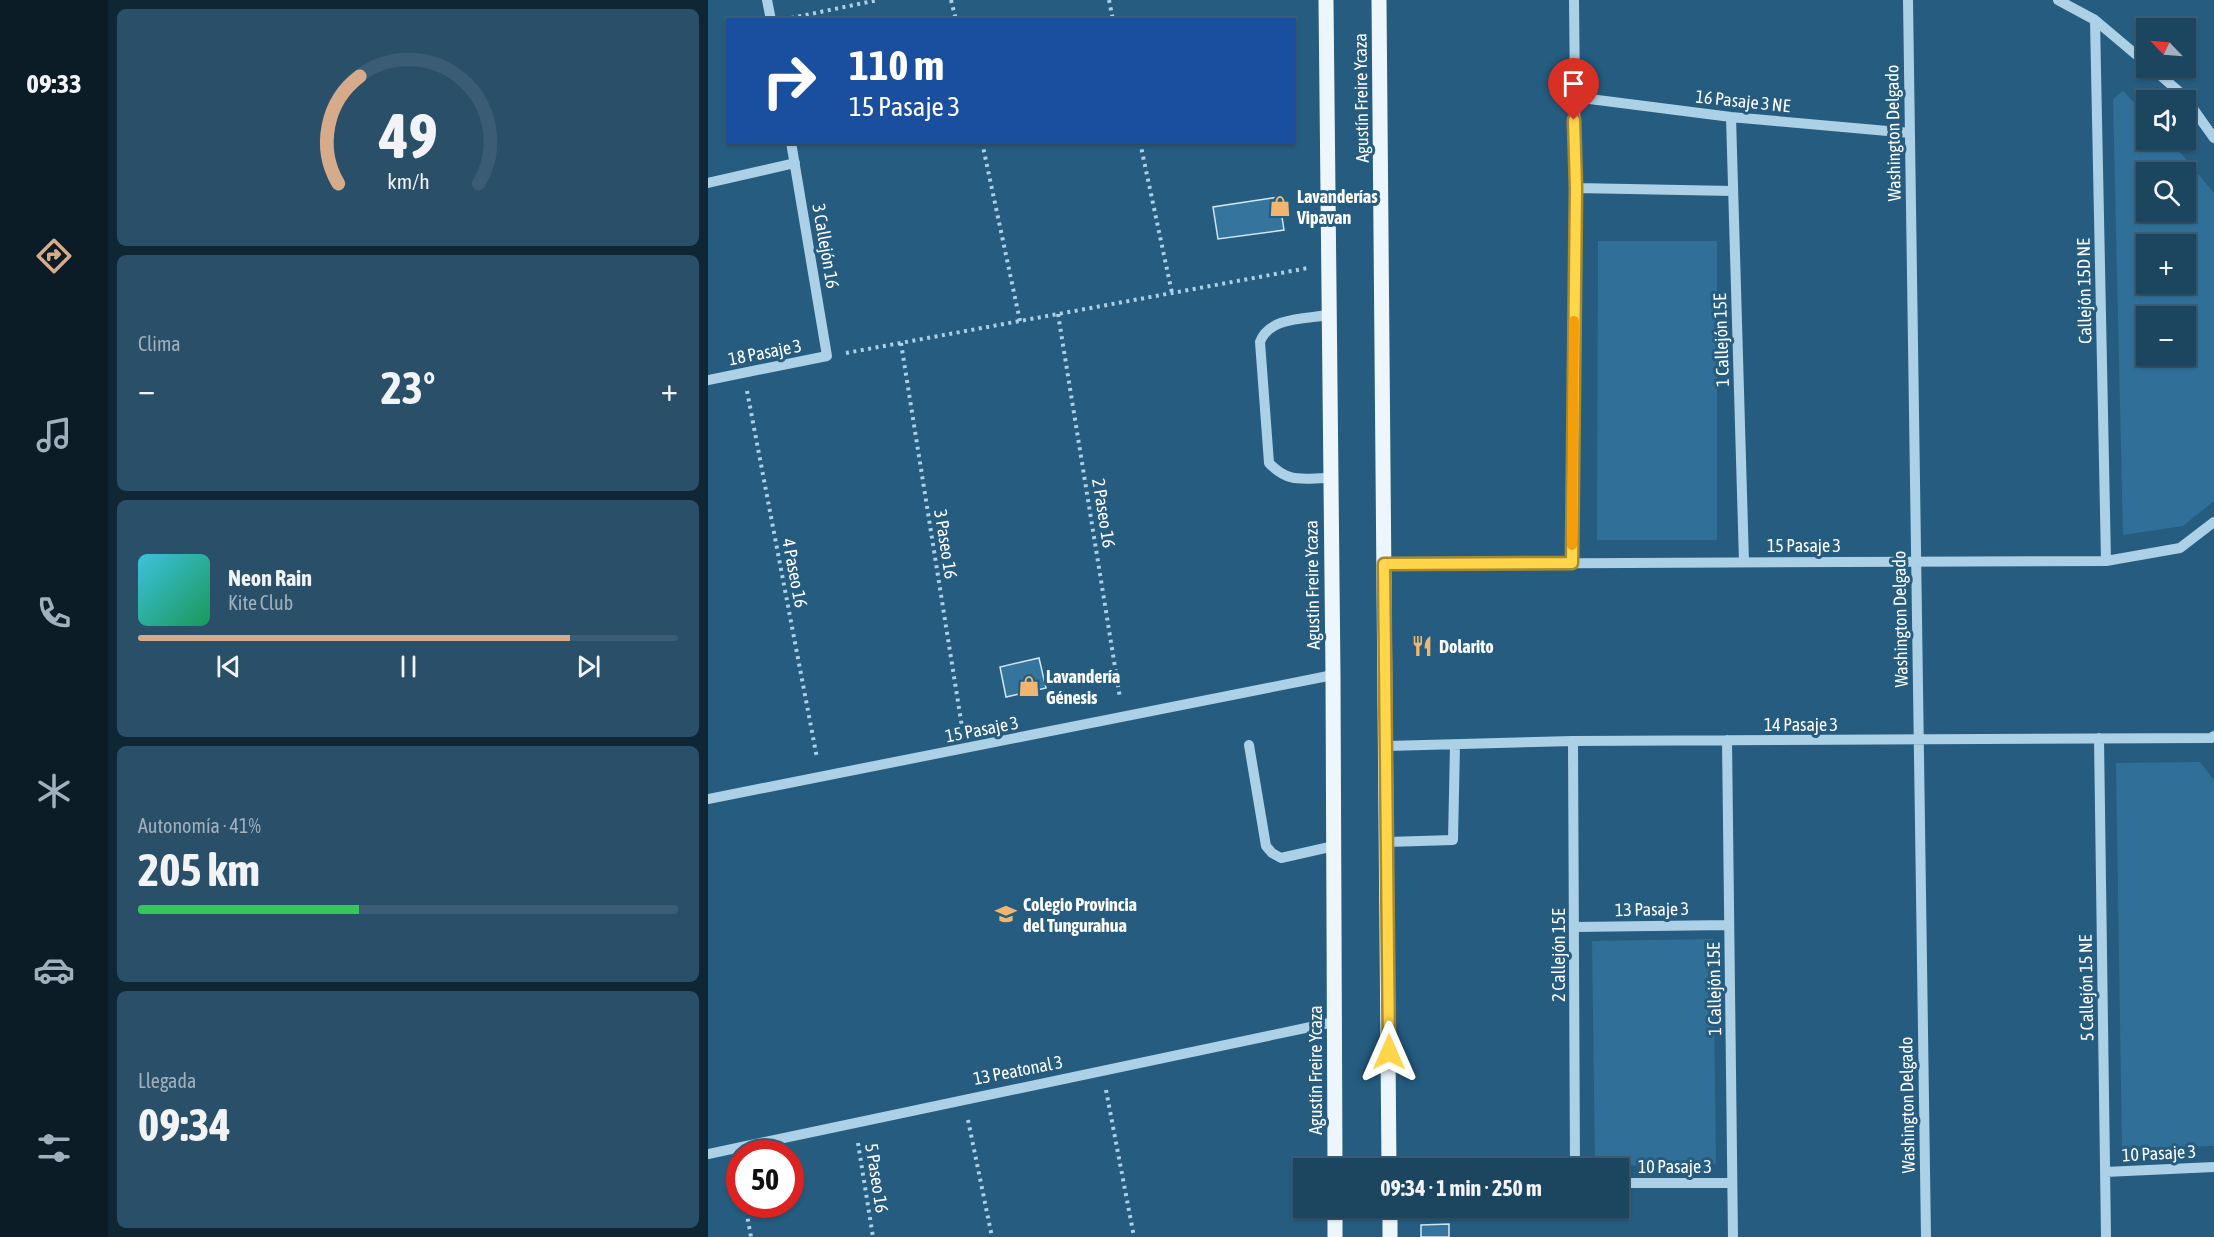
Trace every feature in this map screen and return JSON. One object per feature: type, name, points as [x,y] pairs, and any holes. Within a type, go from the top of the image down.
[{"type":"main road","name":"Agustín Freire Ycaza","points":[[1326,0],[1335,1158]]},
{"type":"main road","name":"Agustín Freire Ycaza","points":[[1379,0],[1389,1158]]},
{"type":"main road","points":[[1335,1218],[1335,1237]]},
{"type":"main road","points":[[1390,1218],[1390,1237]]},
{"type":"street","points":[[767,0],[771,18]]},
{"type":"street","points":[[1572,563],[1576,188],[1574,0]]},
{"type":"street","name":"Washington Delgado","points":[[1908,0],[1926,1237]]},
{"type":"street","points":[[2058,0],[2096,20],[2136,54]]},
{"type":"street","name":"Callejón 15D NE","points":[[2096,20],[2106,561]]},
{"type":"street","points":[[2163,78],[2184,96],[2214,138]]},
{"type":"street","name":"16 Pasaje 3 NE","points":[[1574,97],[1731,117],[1910,133]]},
{"type":"street","name":"1 Callejón 15E","points":[[1731,117],[1744,562]]},
{"type":"street","name":"3 Callejón 16","points":[[791,144],[828,356]]},
{"type":"street","points":[[708,183],[795,163]]},
{"type":"street","points":[[1576,188],[1733,191]]},
{"type":"street","points":[[1328,315],[1275,325],[1266,330],[1260,342],[1269,463],[1279,474],[1290,478],[1330,478]]},
{"type":"street","name":"18 Pasaje 3","points":[[708,380],[828,356]]},
{"type":"street","name":"15 Pasaje 3","points":[[1384,564],[2106,561],[2180,548],[2214,522]]},
{"type":"street","name":"15 Pasaje 3","points":[[708,799],[1333,675]]},
{"type":"street","name":"5 Callejón 15 NE","points":[[2099,738],[2106,1237]]},
{"type":"street","name":"14 Pasaje 3","points":[[1387,746],[1572,741],[2213,738]]},
{"type":"street","name":"1 Callejón 15E","points":[[1727,740],[1733,1237]]},
{"type":"street","name":"2 Callejón 15E","points":[[1572,741],[1575,1158]]},
{"type":"street","points":[[1249,745],[1266,846],[1281,858],[1334,846]]},
{"type":"street","points":[[1387,842],[1453,840],[1455,745]]},
{"type":"street","name":"13 Pasaje 3","points":[[1575,927],[1729,925]]},
{"type":"street","name":"13 Peatonal 3","points":[[708,1154],[964,1098],[1334,1022]]},
{"type":"street","name":"10 Pasaje 3","points":[[2105,1172],[2214,1167]]},
{"type":"street","name":"10 Pasaje 3","points":[[1629,1183],[1732,1183]]},
{"type":"path","points":[[791,18],[878,0]]},
{"type":"path","points":[[951,0],[956,18]]},
{"type":"path","points":[[1109,0],[1113,18]]},
{"type":"path","points":[[982,144],[1020,321]]},
{"type":"path","points":[[1140,144],[1172,293]]},
{"type":"path","points":[[828,356],[1327,265]]},
{"type":"path","name":"2 Paseo 16","points":[[1058,314],[1123,717]]},
{"type":"path","name":"3 Paseo 16","points":[[901,343],[965,749]]},
{"type":"path","name":"4 Paseo 16","points":[[744,372],[821,778]]},
{"type":"path","points":[[1102,1070],[1134,1237]]},
{"type":"path","points":[[964,1098],[992,1237]]},
{"type":"path","name":"5 Paseo 16","points":[[855,1122],[873,1237]]},
{"type":"path","points":[[748,1218],[751,1237]]},
{"type":"shaded area","points":[[2123,91],[2136,105],[2136,150],[2178,150],[2188,162],[2136,162],[2136,222],[2196,222],[2196,171],[2214,193],[2214,501],[2183,526],[2123,535],[2113,99]]},
{"type":"shaded area","points":[[1598,241],[1717,241],[1717,540],[1597,540]]},
{"type":"shaded area","points":[[2200,762],[2214,780],[2214,1146],[2122,1148],[2116,763]]},
{"type":"shaded area","points":[[1713,939],[1716,1164],[1629,1165],[1629,1158],[1595,1158],[1592,941]]},
{"type":"building","points":[[1279,197],[1284,230],[1218,239],[1213,207]]},
{"type":"building","points":[[1039,658],[1046,688],[1006,697],[1000,667]]},
{"type":"building","points":[[1449,1224],[1449,1237],[1421,1237],[1421,1225]]},
{"type":"slow traffic","points":[[1572,545],[1574,321]]},
{"type":"place","name":"Lavanderías Vipavan","points":[[1280,206]]},
{"type":"place","name":"Dolarito","points":[[1422,646]]},
{"type":"place","name":"Lavandería Génesis","points":[[1029,686]]},
{"type":"place","name":"Colegio Provincia del Tungurahua","points":[[1006,914]]},
{"type":"route","points":[[1389,1052],[1384,564],[1572,563],[1576,188],[1574,120]]}]
